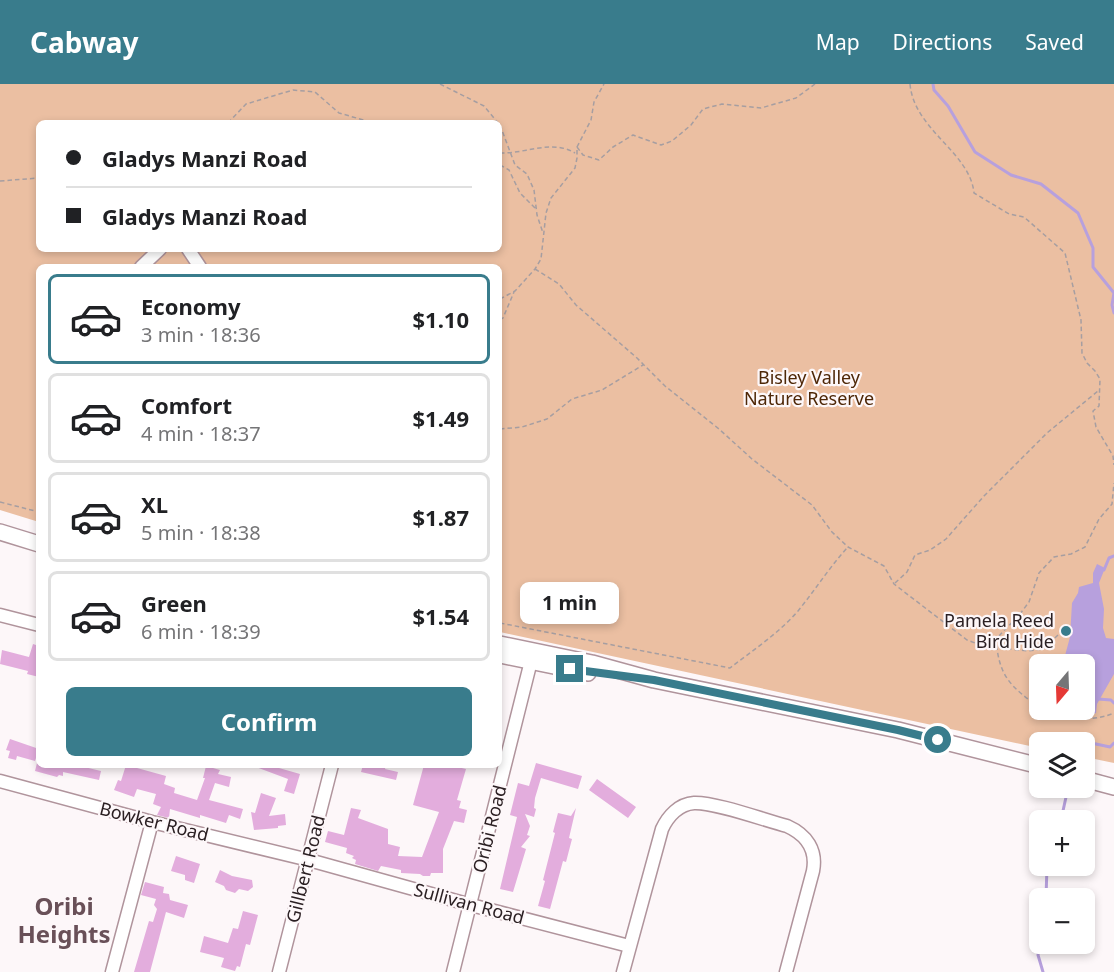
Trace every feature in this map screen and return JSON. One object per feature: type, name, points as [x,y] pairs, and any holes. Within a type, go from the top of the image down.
[{"type":"main road","points":[[0,532],[36,543]]},
{"type":"main road","points":[[502,645],[533,657]]},
{"type":"main road","points":[[502,655],[592,663],[654,680],[898,730],[1029,763]]},
{"type":"main road","points":[[1095,782],[1114,787]]},
{"type":"street","points":[[144,264],[157,252]]},
{"type":"street","points":[[0,615],[36,624]]},
{"type":"street","name":"Oribi Road","points":[[453,972],[533,657]]},
{"type":"street","name":"Gillbert Road","points":[[279,972],[331,768]]},
{"type":"street","name":"Bowker Road","points":[[0,781],[152,822],[309,860]]},
{"type":"street","points":[[623,972],[667,818],[683,806],[693,803],[707,804],[787,826],[799,832],[811,846],[815,861],[813,872],[786,972]]},
{"type":"street","points":[[112,972],[152,822]]},
{"type":"street","name":"Sullivan Road","points":[[309,860],[629,946]]},
{"type":"path","points":[[440,84],[484,106],[496,120]]},
{"type":"path","points":[[502,319],[515,291],[541,259],[546,213],[551,198],[575,168],[577,147],[591,120],[594,102],[604,84]]},
{"type":"path","points":[[577,147],[583,155],[599,160],[613,147],[633,135],[661,145],[672,141],[691,125],[703,109],[722,104],[761,108],[796,98],[815,84]]},
{"type":"path","points":[[910,84],[914,105],[942,144],[965,170],[973,182],[974,193],[1009,214],[1024,217],[1065,253],[1081,320],[1082,353],[1100,379],[1099,406],[1093,411],[1096,427],[1113,456],[1114,465]]},
{"type":"path","points":[[231,120],[246,104],[293,90],[315,92],[339,113],[364,120]]},
{"type":"path","points":[[502,131],[515,165],[527,174],[534,190],[536,209],[544,234]]},
{"type":"path","points":[[502,153],[546,146],[566,147],[576,153]]},
{"type":"path","points":[[502,166],[510,170],[520,193],[536,209]]},
{"type":"path","points":[[0,181],[36,178]]},
{"type":"path","points":[[535,269],[559,284],[576,306],[665,386],[752,459],[812,505],[831,532],[848,547],[884,566],[894,584],[967,640],[983,646],[1028,651],[1043,649],[1058,635]]},
{"type":"path","points":[[502,298],[515,291]]},
{"type":"path","points":[[502,429],[522,427],[547,419],[572,399],[602,390],[643,365]]},
{"type":"path","points":[[894,584],[907,572],[915,555],[930,550],[946,539],[984,496],[1047,433],[1099,390]]},
{"type":"path","points":[[1029,701],[1014,689],[1002,671],[996,639],[1020,615],[1029,602],[1039,573],[1054,557],[1071,554],[1085,547],[1099,519],[1112,504],[1114,483]]},
{"type":"path","points":[[0,502],[36,512]]},
{"type":"path","points":[[502,622],[729,668],[796,613],[848,547]]},
{"type":"path","points":[[1095,718],[1114,713]]},
{"type":"green space","name":"Bisley Valley Nature Reserve","points":[[0,84],[1114,84],[1114,763],[1095,759],[1095,732],[1029,732],[1029,746],[502,632],[502,264],[36,264],[36,521],[0,510]]},
{"type":"shaded area","points":[[1097,564],[1105,568],[1099,583],[1104,609],[1103,628],[1106,638],[1114,639],[1114,674],[1097,704],[1095,713],[1095,654],[1065,654],[1070,637],[1072,603],[1079,587],[1093,583],[1093,573]]},
{"type":"building","points":[[33,644],[36,645],[36,676],[27,674],[28,671],[0,664],[2,650],[29,657]]},
{"type":"building","points":[[10,739],[36,748],[36,758],[35,761],[17,756],[16,760],[8,758],[10,751],[6,750]]},
{"type":"building","points":[[536,763],[582,776],[578,789],[541,778],[535,798],[534,817],[525,814],[530,826],[527,835],[530,836],[521,847],[526,849],[513,892],[500,889],[517,817],[510,815],[518,783],[529,786]]},
{"type":"building","points":[[36,767],[88,768],[101,771],[99,780],[63,772],[63,776],[57,777],[35,771]]},
{"type":"building","points":[[125,768],[137,768],[166,776],[164,784],[175,788],[174,793],[197,800],[205,778],[203,778],[206,768],[213,768],[220,770],[218,774],[231,777],[229,787],[215,783],[209,800],[243,809],[240,819],[229,815],[226,823],[170,809],[169,818],[157,815],[161,807],[153,804],[156,794],[137,789],[134,797],[114,790],[118,780],[121,781]]},
{"type":"building","points":[[259,768],[279,768],[300,774],[294,794],[284,791],[288,779]]},
{"type":"building","points":[[362,768],[385,768],[398,772],[396,780],[361,772]]},
{"type":"building","points":[[423,768],[466,769],[457,800],[461,801],[459,808],[467,810],[464,823],[454,821],[443,849],[443,873],[423,876],[401,873],[401,870],[381,866],[378,871],[355,864],[356,860],[352,858],[354,856],[346,853],[347,848],[325,842],[328,831],[344,835],[351,808],[361,810],[358,818],[388,829],[388,844],[400,847],[398,856],[422,857],[439,812],[413,805]]},
{"type":"building","points":[[597,779],[636,807],[628,818],[589,790]]},
{"type":"building","points":[[261,793],[276,798],[269,816],[285,814],[286,825],[254,830],[251,812],[255,813]]},
{"type":"building","points":[[576,808],[569,838],[572,839],[566,862],[563,861],[550,909],[538,906],[558,813],[571,816]]},
{"type":"building","points":[[176,856],[200,864],[194,883],[185,880],[185,875],[171,871]]},
{"type":"building","points":[[220,870],[232,876],[252,880],[253,887],[248,891],[239,889],[235,893],[226,890],[224,886],[215,882]]},
{"type":"building","points":[[145,882],[164,887],[163,893],[169,894],[170,900],[188,905],[184,918],[166,912],[150,972],[134,972],[149,921],[153,922],[157,909],[154,905],[156,899],[141,895]]},
{"type":"building","points":[[243,911],[258,915],[250,945],[246,944],[240,967],[237,966],[235,971],[221,967],[224,958],[200,952],[204,936],[228,943],[233,928],[238,929]]},
{"type":"waterway","points":[[933,84],[934,90],[948,106],[975,152],[1011,175],[1041,184],[1078,213],[1093,248],[1093,267],[1114,293]]},
{"type":"waterway","points":[[1114,293],[1112,305],[1114,313]]},
{"type":"waterway","points":[[1104,570],[1109,558],[1114,556]]},
{"type":"waterway","points":[[1098,699],[1111,700],[1114,703]]},
{"type":"waterway","points":[[1095,744],[1110,747],[1114,743]]},
{"type":"waterway","points":[[1063,810],[1066,798]]},
{"type":"waterway","points":[[1046,888],[1047,876]]},
{"type":"waterway","points":[[1038,954],[1043,972]]},
{"type":"place","name":"Pamela Reed Bird Hide","points":[[1066,631]]},
{"type":"district","name":"Oribi Heights","points":[[64,921]]},
{"type":"route","points":[[570,669],[622,678],[654,680],[938,740]]}]
